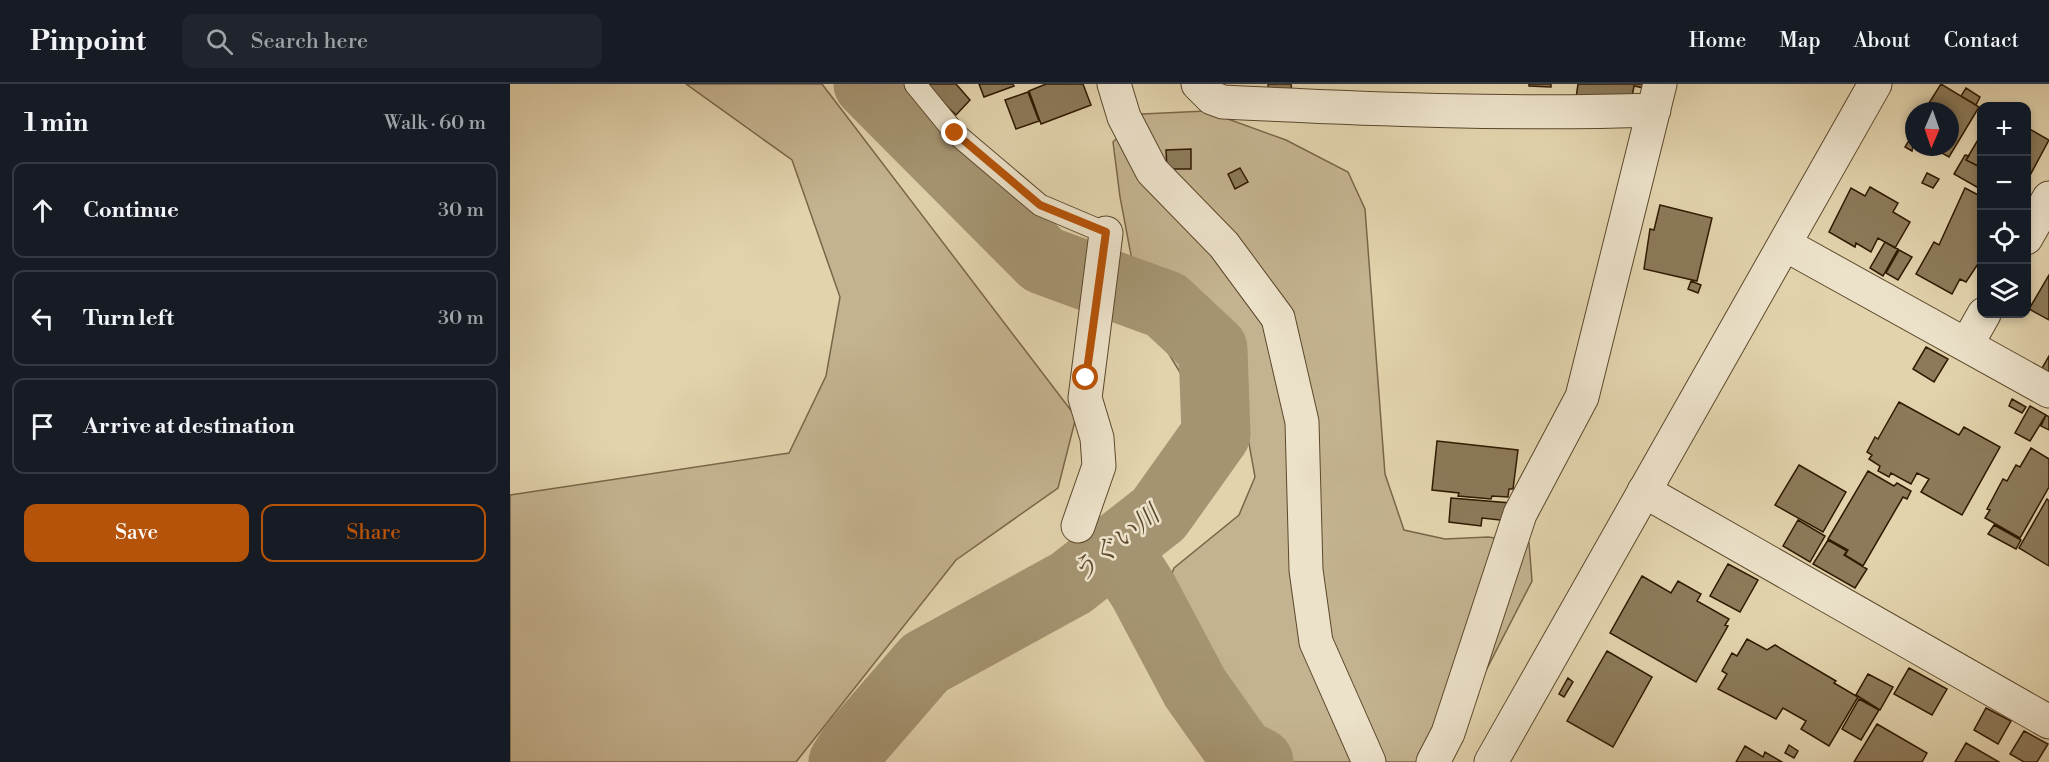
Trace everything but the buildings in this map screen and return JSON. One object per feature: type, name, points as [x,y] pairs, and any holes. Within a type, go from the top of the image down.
[{"type":"street","points":[[1114,84],[1124,117],[1152,171],[1224,245],[1278,318],[1302,422],[1306,570],[1316,642],[1370,762]]},
{"type":"street","points":[[1198,84],[1212,98],[1223,102],[1407,111],[1568,113],[1657,97],[1582,397],[1520,514],[1448,733],[1433,762]]},
{"type":"street","points":[[1491,762],[1786,245],[1875,84]]},
{"type":"street","points":[[2031,229],[2049,198]]},
{"type":"street","points":[[1078,526],[1099,466],[1097,438],[1085,398],[1106,232]]},
{"type":"street","points":[[1786,245],[2049,391]]},
{"type":"street","points":[[1967,344],[1982,318]]},
{"type":"street","points":[[1644,491],[2049,722]]},
{"type":"lane","points":[[915,84],[955,133],[1040,205],[1106,232]]},
{"type":"shaded area","points":[[686,84],[822,84],[1076,417],[1058,488],[956,560],[796,762],[510,762],[510,495],[789,453],[826,376],[840,297],[792,160]]},
{"type":"shaded area","points":[[1206,111],[1286,140],[1348,172],[1365,209],[1385,474],[1404,530],[1445,539],[1488,537],[1529,543],[1532,581],[1439,762],[1263,762],[1172,633],[1161,602],[1174,568],[1239,515],[1255,477],[1248,438],[1181,374],[1141,308],[1120,197],[1113,142],[1142,114]]},
{"type":"waterway","name":"うぐい川","points":[[843,762],[854,745],[925,663],[1071,583],[1159,514],[1216,434],[1213,349],[1166,305],[1043,260],[868,84]]},
{"type":"waterway","points":[[1116,548],[1143,590],[1195,688],[1241,753],[1259,762]]},
{"type":"route","points":[[955,133],[1040,205],[1106,232],[1086,378]]}]
